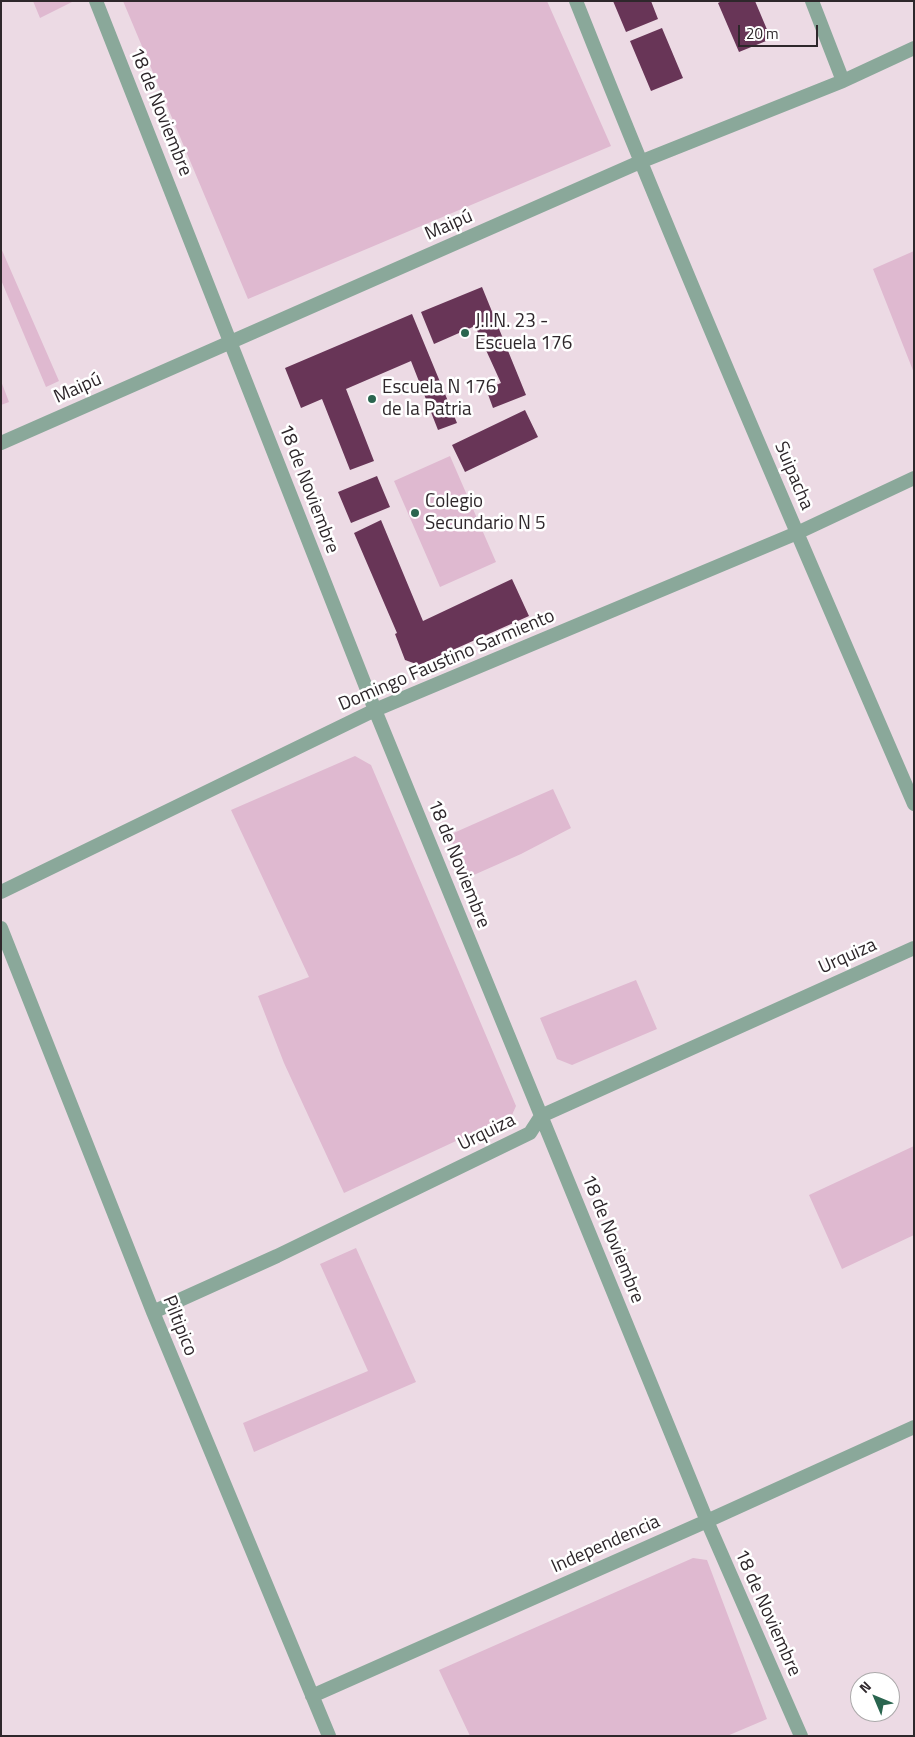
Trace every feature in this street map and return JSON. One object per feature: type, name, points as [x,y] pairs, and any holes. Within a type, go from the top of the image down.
[{"type":"street","name":"18 de Noviembre","points":[[96,1],[375,710],[706,1521],[801,1736]]},
{"type":"street","name":"Suipacha","points":[[576,1],[640,162],[914,804]]},
{"type":"street","points":[[812,1],[843,81]]},
{"type":"street","name":"Maipú","points":[[1,443],[640,162],[843,81],[914,48]]},
{"type":"street","name":"Domingo Faustino Sarmiento","points":[[1,892],[375,710],[797,533],[914,478]]},
{"type":"street","name":"Piltipico","points":[[1,928],[153,1312],[328,1736]]},
{"type":"street","name":"Urquiza","points":[[153,1312],[277,1256],[530,1133],[541,1116],[914,948]]},
{"type":"street","name":"Independencia","points":[[312,1696],[914,1427]]},
{"type":"shaded area","points":[[33,1],[74,1],[40,18]]},
{"type":"shaded area","points":[[123,1],[547,1],[611,146],[248,299]]},
{"type":"shaded area","points":[[1,248],[59,381],[46,387],[1,280]]},
{"type":"shaded area","points":[[914,251],[914,373],[873,269]]},
{"type":"shaded area","points":[[1,381],[9,402],[1,405]]},
{"type":"shaded area","points":[[450,456],[496,562],[440,587],[394,481]]},
{"type":"shaded area","points":[[355,756],[371,765],[516,1106],[512,1115],[344,1193],[284,1063],[258,996],[309,977],[231,810]]},
{"type":"shaded area","points":[[553,789],[571,828],[521,854],[467,878],[449,835]]},
{"type":"shaded area","points":[[636,980],[657,1029],[572,1065],[557,1059],[540,1018]]},
{"type":"shaded area","points":[[914,1146],[914,1235],[842,1269],[809,1195]]},
{"type":"shaded area","points":[[356,1248],[416,1382],[254,1452],[243,1423],[368,1371],[320,1264]]},
{"type":"shaded area","points":[[693,1558],[707,1560],[767,1719],[727,1736],[470,1736],[439,1670]]},
{"type":"building","points":[[613,1],[651,1],[658,19],[626,32]]},
{"type":"building","points":[[722,1],[755,1],[771,39],[739,52],[718,3]]},
{"type":"building","points":[[662,28],[683,78],[651,91],[630,41]]},
{"type":"building","points":[[482,287],[526,395],[493,408],[486,389],[501,383],[475,326],[434,344],[421,312]]},
{"type":"building","points":[[412,314],[457,423],[438,430],[411,361],[346,389],[374,461],[350,470],[322,399],[301,408],[285,368]]},
{"type":"building","points":[[525,410],[538,437],[465,472],[452,445]]},
{"type":"building","points":[[377,476],[390,507],[351,523],[338,492]]},
{"type":"building","points":[[381,520],[423,621],[512,579],[529,616],[419,665],[405,660],[395,634],[397,633],[354,533]]},
{"type":"place","name":"J.I.N. 23 - Escuela 176","points":[[465,333]]},
{"type":"place","name":"Escuela N 176 de la Patria","points":[[372,399]]},
{"type":"place","name":"Colegio Secundario N 5","points":[[415,513]]}]
